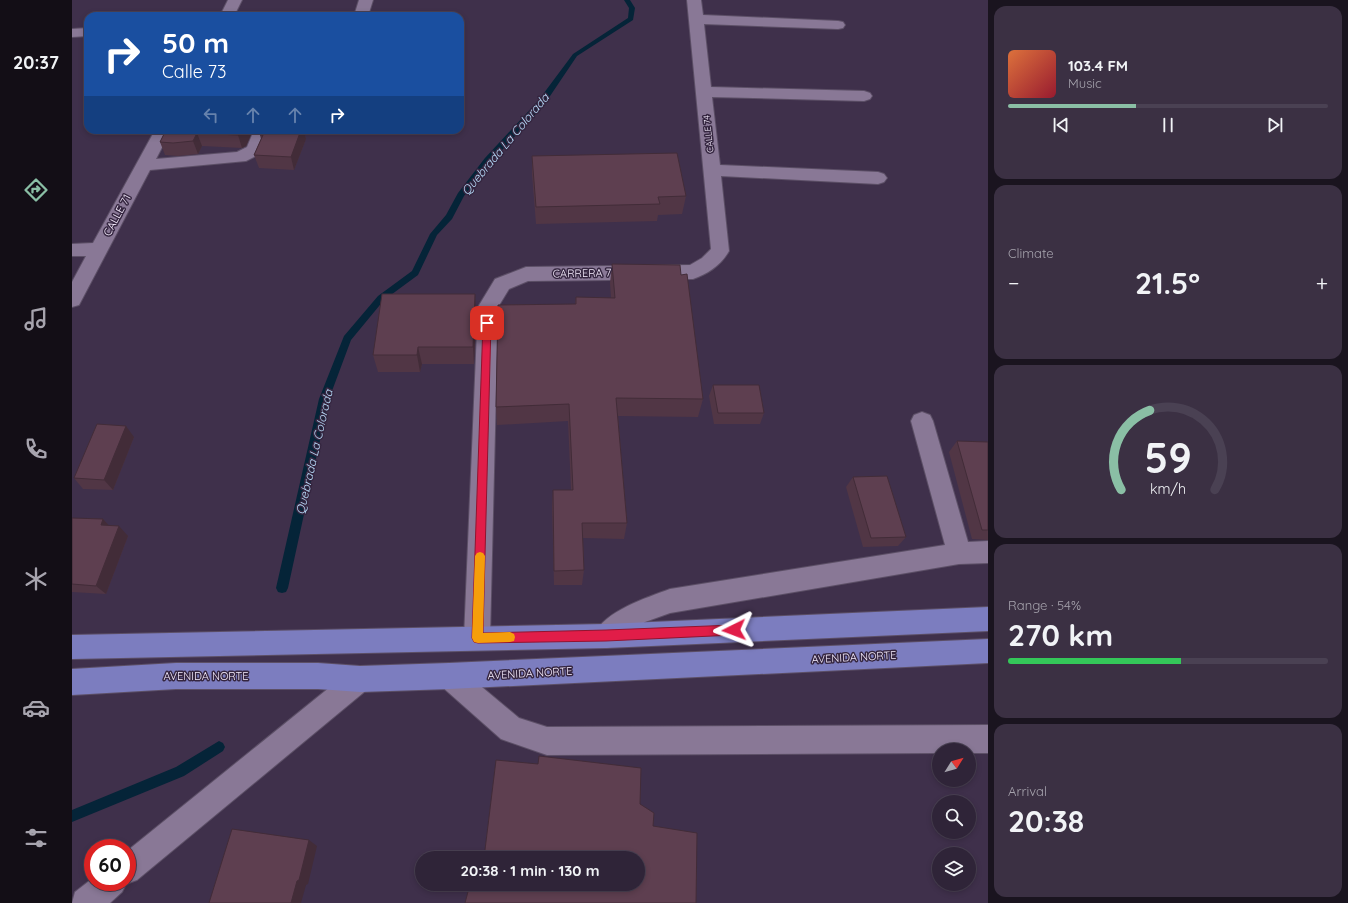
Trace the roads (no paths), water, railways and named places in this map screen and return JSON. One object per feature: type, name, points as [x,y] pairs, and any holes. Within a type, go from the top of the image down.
[{"type":"main road","points":[[72,647],[606,636],[988,619]]},
{"type":"main road","name":"AVENIDA NORTE","points":[[72,682],[176,676],[318,676],[360,679],[449,676],[988,651]]},
{"type":"street","points":[[228,12],[235,0]]},
{"type":"street","points":[[362,12],[366,0]]},
{"type":"street","name":"CALLE 74","points":[[694,0],[720,251],[709,263]]},
{"type":"street","points":[[696,19],[838,25]]},
{"type":"street","points":[[72,33],[84,32]]},
{"type":"street","points":[[703,92],[864,96]]},
{"type":"street","name":"CALLE 71","points":[[72,300],[161,134]]},
{"type":"street","points":[[144,165],[240,157],[254,150],[260,134]]},
{"type":"street","points":[[711,170],[878,178]]},
{"type":"street","points":[[72,250],[99,249]]},
{"type":"street","name":"CARRERA 7","points":[[478,638],[488,307],[502,284],[526,274],[693,272],[709,263]]},
{"type":"street","points":[[922,421],[959,554]]},
{"type":"street","points":[[606,636],[636,614],[670,601],[959,554],[988,552]]},
{"type":"street","points":[[449,676],[511,730],[547,740],[988,739]]},
{"type":"street","points":[[136,863],[360,679]]},
{"type":"street","points":[[86,903],[101,891]]},
{"type":"waterway","name":"Quebrada La Colorada","points":[[282,588],[324,399],[347,338],[381,298],[415,273],[434,234],[449,217],[461,195],[488,160],[541,103],[575,55],[631,19],[632,8],[627,0]]},
{"type":"waterway","name":"Quebrada La Colorada","points":[[72,816],[180,772],[219,747]]}]
